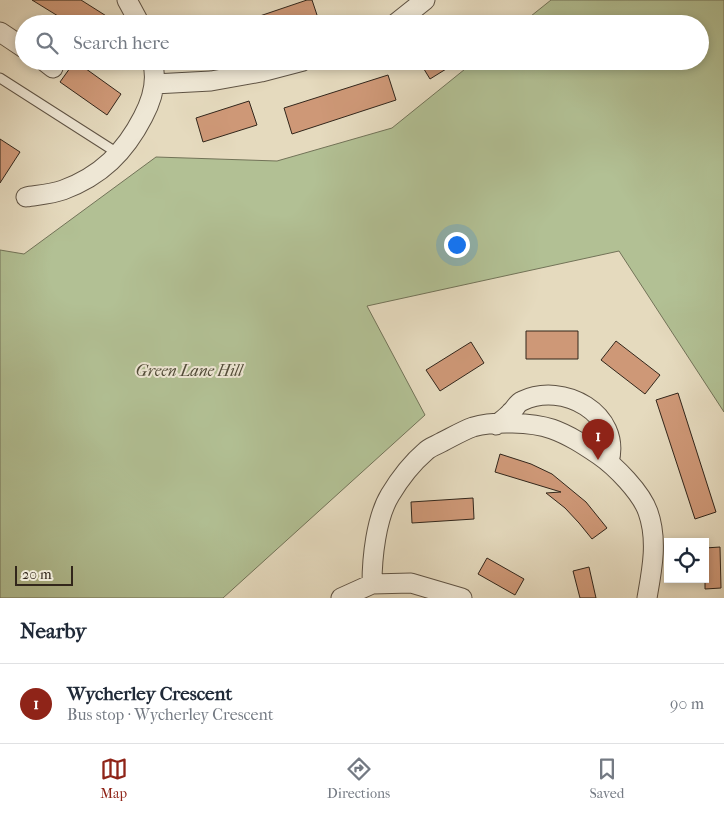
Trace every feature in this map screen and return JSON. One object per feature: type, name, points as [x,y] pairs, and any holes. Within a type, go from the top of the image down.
[{"type":"street","points":[[127,0],[135,15]]},
{"type":"street","points":[[406,15],[424,0]]},
{"type":"street","points":[[0,32],[15,42]]},
{"type":"street","points":[[26,197],[62,191],[96,174],[119,154],[133,136],[148,106],[154,84],[153,70]]},
{"type":"street","points":[[154,84],[211,81],[269,70]]},
{"type":"street","points":[[496,425],[511,413],[519,402],[545,396],[570,398],[591,410],[606,428],[612,451],[610,462]]},
{"type":"street","points":[[372,584],[372,558],[378,527],[389,496],[403,476],[426,451],[452,436],[474,427],[521,423],[552,429],[583,444],[610,462],[633,487],[648,511],[653,537],[653,559],[647,598]]},
{"type":"street","points":[[341,598],[372,584],[411,583],[462,598]]},
{"type":"lane","points":[[0,78],[119,154]]},
{"type":"green space","name":"Green Lane Hill","points":[[551,0],[724,0],[724,412],[619,251],[367,306],[425,415],[223,598],[0,598],[0,250],[24,254],[156,157],[277,161],[392,128],[464,70],[709,70],[709,15],[532,15]]},
{"type":"building","points":[[32,0],[81,0],[105,15],[56,15]]},
{"type":"building","points":[[312,0],[317,15],[263,15]]},
{"type":"building","points":[[69,70],[88,70],[121,94],[107,115],[60,82]]},
{"type":"building","points":[[424,70],[444,70],[430,79]]},
{"type":"building","points":[[388,75],[396,100],[292,134],[284,108]]},
{"type":"building","points":[[249,101],[257,125],[203,142],[196,118]]},
{"type":"building","points":[[0,139],[20,152],[0,183]]},
{"type":"building","points":[[526,331],[578,331],[578,359],[526,359]]},
{"type":"building","points":[[616,341],[660,375],[645,394],[601,360]]},
{"type":"building","points":[[471,342],[484,363],[440,391],[426,370]]},
{"type":"building","points":[[678,393],[716,512],[695,519],[656,400]]},
{"type":"building","points":[[500,454],[531,464],[552,474],[586,502],[607,528],[592,539],[565,508],[546,493],[561,492],[495,472]]},
{"type":"building","points":[[473,498],[474,519],[412,523],[411,502]]},
{"type":"building","points":[[720,547],[721,588],[705,589],[705,583],[709,583],[709,548]]},
{"type":"building","points":[[487,558],[524,579],[515,595],[478,574]]},
{"type":"building","points":[[589,567],[596,598],[580,598],[573,571]]},
{"type":"place","name":"Wycherley Crescent","points":[[598,460]]}]
